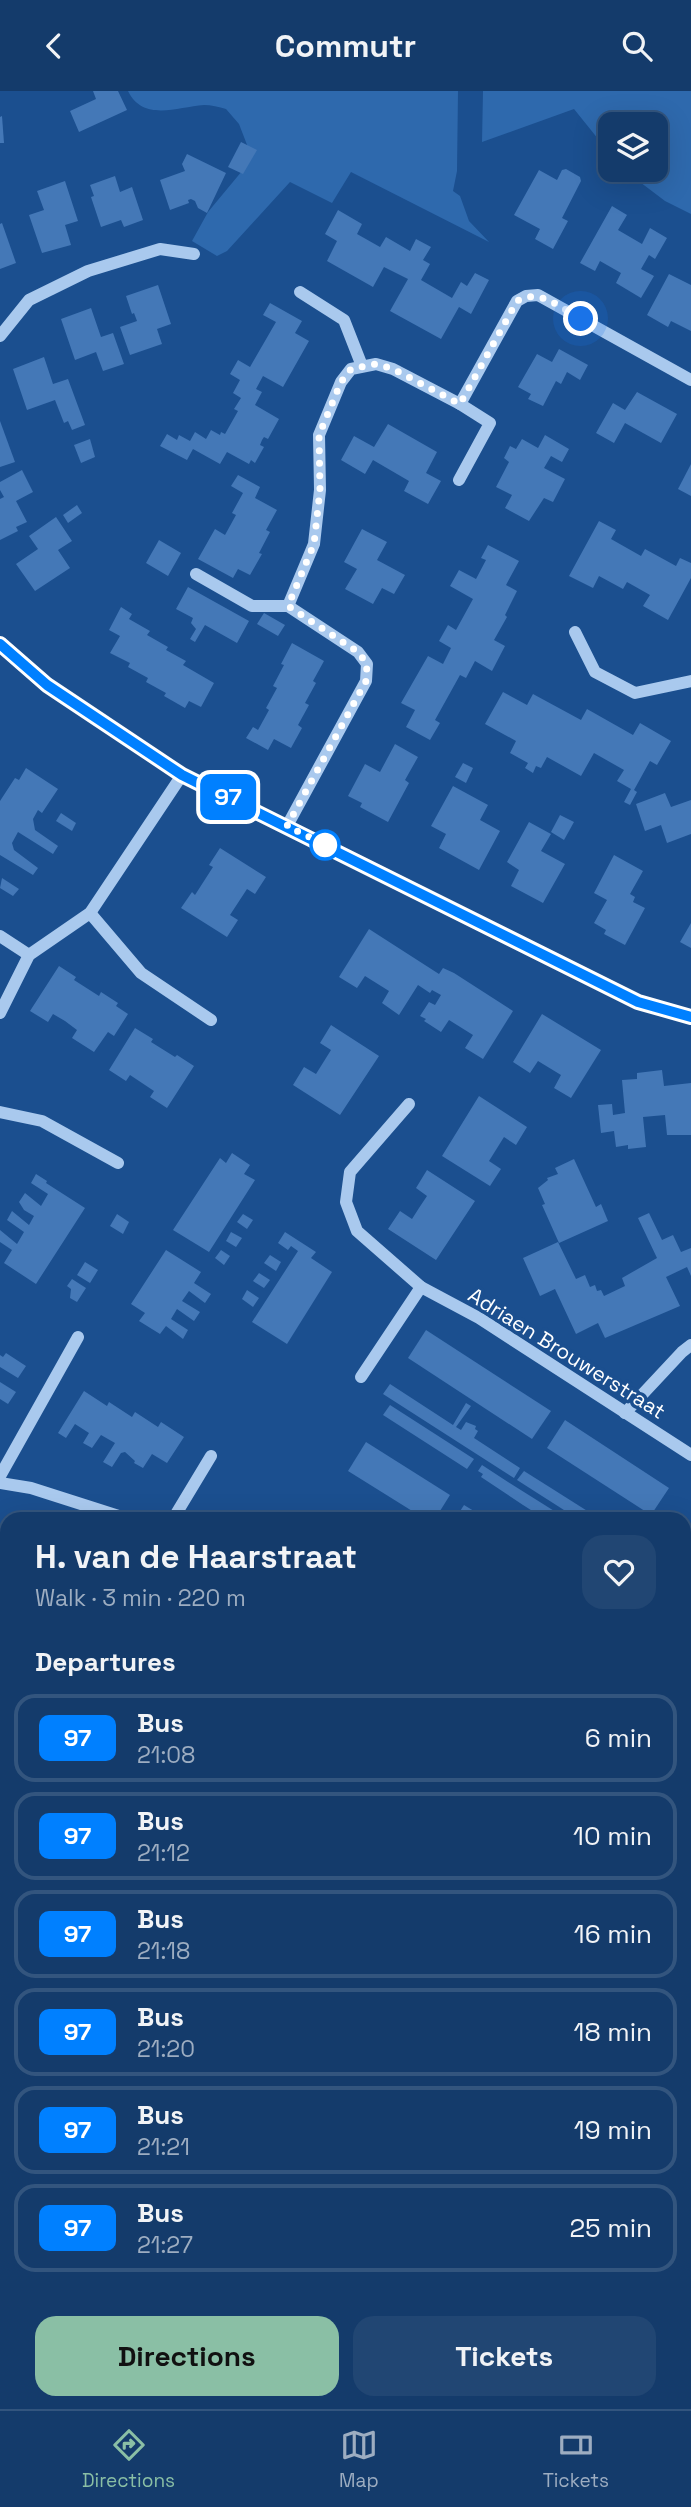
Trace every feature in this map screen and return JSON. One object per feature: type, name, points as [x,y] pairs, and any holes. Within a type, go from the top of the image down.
[{"type":"street","points":[[0,336],[29,300],[88,271],[160,249],[194,254]]},
{"type":"street","points":[[300,292],[344,320],[362,366]]},
{"type":"street","points":[[460,404],[517,301],[526,296],[538,295],[691,380]]},
{"type":"street","points":[[288,606],[314,544],[320,490],[319,435],[341,382],[351,369],[376,364],[393,369],[490,423],[459,480]]},
{"type":"street","points":[[196,574],[252,606],[288,606],[358,652],[367,664],[366,681],[287,826]]},
{"type":"street","points":[[575,632],[595,672],[635,693],[691,681]]},
{"type":"street","points":[[0,644],[47,685],[182,775],[638,1002],[691,1017]]},
{"type":"street","points":[[0,1013],[29,955],[90,913],[182,775]]},
{"type":"street","points":[[90,913],[141,972],[211,1020]]},
{"type":"street","points":[[0,936],[29,955]]},
{"type":"street","name":"Adriaen Brouwerstraat","points":[[409,1104],[350,1172],[346,1202],[357,1231],[421,1287],[479,1318],[691,1455]]},
{"type":"street","points":[[0,1112],[42,1121],[118,1163]]},
{"type":"street","points":[[361,1377],[421,1287]]},
{"type":"street","points":[[0,1476],[78,1337]]},
{"type":"street","points":[[625,1413],[686,1348],[691,1364]]},
{"type":"street","points":[[177,1512],[211,1456]]},
{"type":"street","points":[[0,1483],[31,1488],[106,1512]]},
{"type":"shaded area","points":[[128,91],[458,91],[457,171],[453,191],[460,196],[469,221],[489,242],[351,172],[332,203],[290,182],[227,251],[217,256],[192,241],[208,212],[247,165],[249,150],[239,124],[226,109],[212,106],[152,110],[134,101]]},
{"type":"shaded area","points":[[483,91],[691,91],[691,214],[665,201],[640,182],[668,182],[668,112],[598,112],[598,139],[574,109],[482,142]]},
{"type":"building","points":[[93,91],[118,91],[127,110],[79,132],[70,111],[96,99]]},
{"type":"building","points":[[2,116],[4,143],[0,143],[0,117]]},
{"type":"building","points":[[241,142],[257,150],[243,174],[228,167]]},
{"type":"building","points":[[187,154],[226,173],[207,213],[198,208],[191,199],[188,200],[189,203],[170,210],[160,180],[185,171],[182,164]]},
{"type":"building","points":[[566,169],[580,177],[581,181],[562,218],[568,221],[553,249],[535,239],[540,229],[514,215],[539,170],[557,180],[562,170]]},
{"type":"building","points":[[115,176],[120,192],[132,187],[143,220],[124,227],[121,220],[101,227],[90,185]]},
{"type":"building","points":[[65,181],[78,221],[65,225],[71,245],[42,253],[29,215],[44,210],[37,191]]},
{"type":"building","points":[[612,206],[627,215],[618,230],[642,244],[650,228],[667,238],[655,259],[649,255],[641,269],[654,276],[641,298],[616,283],[621,273],[600,261],[595,271],[580,263]]},
{"type":"building","points":[[338,210],[362,224],[357,234],[380,247],[386,237],[410,251],[416,239],[431,247],[423,260],[430,264],[421,280],[452,298],[461,282],[467,286],[475,273],[489,280],[471,314],[459,307],[441,339],[390,311],[408,279],[384,267],[373,287],[327,261],[337,241],[325,234]]},
{"type":"building","points":[[2,223],[16,263],[0,269],[0,224]]},
{"type":"building","points":[[669,274],[691,285],[691,331],[671,321],[668,327],[647,315]]},
{"type":"building","points":[[158,285],[171,324],[157,329],[162,344],[130,355],[120,327],[137,321],[126,296]]},
{"type":"building","points":[[270,303],[302,321],[295,333],[309,341],[283,387],[263,376],[256,389],[262,392],[255,405],[279,419],[268,439],[264,437],[262,440],[260,445],[264,447],[255,463],[251,460],[249,464],[227,452],[220,464],[193,449],[187,460],[160,446],[167,434],[177,440],[179,435],[190,441],[195,432],[206,439],[211,430],[220,435],[221,432],[225,434],[238,411],[234,409],[241,398],[233,393],[240,380],[230,374],[238,360],[250,367],[276,322],[263,315]]},
{"type":"building","points":[[91,308],[101,337],[113,333],[124,364],[103,371],[96,352],[75,360],[61,319]]},
{"type":"building","points":[[559,349],[588,365],[580,380],[567,372],[561,384],[556,381],[543,406],[528,399],[531,394],[518,387],[537,354],[552,362]]},
{"type":"building","points":[[44,357],[53,384],[68,379],[85,425],[72,430],[68,421],[64,423],[55,400],[27,410],[13,369]]},
{"type":"building","points":[[637,392],[677,414],[661,443],[625,423],[614,443],[596,433],[613,403],[625,410]]},
{"type":"building","points":[[0,421],[15,462],[0,467]]},
{"type":"building","points":[[388,424],[437,452],[426,473],[441,481],[428,504],[404,491],[409,481],[373,460],[365,474],[341,460],[354,436],[374,447]]},
{"type":"building","points":[[545,435],[569,449],[562,462],[551,456],[544,468],[565,479],[553,502],[544,498],[529,521],[505,508],[512,495],[496,487],[509,462],[504,458],[510,446],[516,449],[522,439],[538,448]]},
{"type":"building","points":[[90,439],[95,457],[81,463],[74,445]]},
{"type":"building","points":[[691,464],[691,496],[678,489]]},
{"type":"building","points":[[22,470],[33,492],[16,501],[27,522],[16,527],[18,531],[0,540],[0,499],[4,497],[0,482]]},
{"type":"building","points":[[238,475],[260,487],[255,498],[277,510],[266,530],[270,532],[259,553],[262,554],[250,575],[238,569],[233,578],[198,559],[215,529],[225,535],[236,515],[232,513],[243,493],[231,486]]},
{"type":"building","points":[[77,505],[82,513],[68,523],[63,515]]},
{"type":"building","points":[[56,517],[72,541],[58,550],[70,568],[35,591],[16,564],[38,549],[29,536]]},
{"type":"building","points":[[599,521],[616,530],[611,539],[641,556],[645,549],[676,566],[680,558],[691,563],[691,578],[668,620],[643,606],[650,595],[627,582],[623,589],[599,576],[593,588],[569,576]]},
{"type":"building","points":[[362,529],[387,542],[377,560],[405,575],[394,594],[382,588],[373,604],[345,589],[357,569],[344,562]]},
{"type":"building","points":[[159,540],[181,553],[168,576],[146,563]]},
{"type":"building","points":[[488,545],[519,561],[506,585],[517,591],[494,640],[505,646],[492,671],[475,661],[466,678],[460,675],[435,720],[440,723],[430,740],[406,727],[415,710],[401,703],[428,656],[443,664],[451,648],[439,641],[448,625],[456,630],[473,599],[450,586],[459,570],[476,579],[486,560],[481,558]]},
{"type":"building","points":[[188,587],[249,621],[237,643],[205,625],[195,642],[190,639],[196,629],[191,623],[193,618],[176,609]]},
{"type":"building","points":[[121,607],[132,614],[129,619],[150,631],[147,635],[186,661],[183,665],[214,683],[201,707],[189,701],[185,708],[164,696],[166,693],[146,682],[148,678],[128,667],[130,663],[110,653],[120,636],[109,630]]},
{"type":"building","points":[[264,613],[285,625],[278,636],[257,624]]},
{"type":"building","points":[[292,643],[324,661],[305,703],[309,705],[298,725],[302,728],[291,748],[274,739],[268,750],[246,738],[253,727],[258,730],[269,710],[266,708],[277,688],[273,686]]},
{"type":"building","points":[[503,692],[527,705],[533,694],[581,720],[587,709],[633,735],[640,723],[671,741],[657,765],[650,761],[634,790],[637,792],[630,805],[624,802],[631,789],[617,781],[624,770],[594,753],[581,776],[547,757],[541,768],[536,766],[533,773],[525,768],[528,763],[510,753],[516,741],[485,724]]},
{"type":"building","points":[[395,744],[418,757],[405,780],[409,783],[388,822],[360,807],[362,803],[348,796],[365,764],[380,772]]},
{"type":"building","points":[[463,763],[473,768],[466,783],[455,777]]},
{"type":"building","points":[[26,768],[58,789],[42,813],[38,810],[33,819],[35,830],[58,846],[53,854],[18,832],[12,843],[14,850],[38,868],[33,875],[0,855],[0,801],[15,778],[19,780]]},
{"type":"building","points":[[453,786],[488,805],[480,820],[500,831],[479,870],[439,848],[446,834],[431,826]]},
{"type":"building","points":[[665,793],[671,807],[691,800],[691,834],[667,843],[661,825],[645,831],[636,804]]},
{"type":"building","points":[[61,813],[76,823],[72,831],[56,821]]},
{"type":"building","points":[[560,815],[574,822],[564,840],[551,832]]},
{"type":"building","points":[[529,822],[551,834],[541,851],[565,864],[543,903],[511,886],[519,870],[507,862]]},
{"type":"building","points":[[220,848],[266,877],[255,894],[247,889],[230,915],[238,920],[227,937],[181,908],[192,892],[195,895],[213,867],[209,865]]},
{"type":"building","points":[[614,855],[643,871],[630,894],[635,897],[633,902],[645,908],[625,945],[604,934],[606,930],[594,923],[607,900],[594,893]]},
{"type":"building","points":[[2,878],[19,889],[13,896],[0,888]]},
{"type":"building","points":[[691,923],[691,948],[680,942]]},
{"type":"building","points":[[369,929],[439,974],[443,968],[454,973],[513,1011],[483,1059],[465,1048],[473,1035],[449,1020],[441,1032],[420,1016],[429,1002],[435,1005],[441,995],[432,990],[430,993],[418,985],[399,1015],[382,1003],[389,991],[365,976],[357,988],[339,977]]},
{"type":"building","points":[[59,966],[76,977],[74,980],[99,996],[101,992],[118,1003],[116,1006],[128,1014],[114,1036],[108,1032],[94,1052],[72,1038],[77,1030],[65,1021],[53,1014],[48,1022],[30,1011]]},
{"type":"building","points":[[542,1014],[601,1050],[571,1098],[554,1088],[561,1075],[538,1061],[530,1073],[513,1062]]},
{"type":"building","points":[[331,1025],[379,1056],[340,1115],[293,1085],[304,1067],[316,1074],[331,1050],[320,1043]]},
{"type":"building","points":[[135,1028],[153,1039],[151,1042],[194,1066],[167,1108],[150,1097],[154,1091],[130,1075],[126,1081],[109,1070]]},
{"type":"building","points":[[662,1070],[664,1086],[691,1083],[691,1135],[667,1135],[665,1115],[643,1117],[646,1147],[616,1147],[614,1131],[601,1133],[598,1105],[612,1104],[613,1115],[625,1113],[622,1080],[637,1079],[637,1073]]},
{"type":"building","points":[[479,1096],[527,1127],[516,1145],[504,1137],[489,1161],[501,1169],[490,1186],[442,1156]]},
{"type":"building","points":[[232,1153],[250,1165],[244,1174],[255,1180],[209,1252],[173,1230],[220,1158],[226,1163]]},
{"type":"building","points":[[574,1159],[596,1207],[601,1204],[608,1221],[559,1243],[542,1205],[545,1204],[538,1188],[547,1178],[558,1174],[555,1168]]},
{"type":"building","points":[[427,1170],[475,1201],[436,1260],[388,1229],[400,1211],[412,1219],[427,1196],[416,1188]]},
{"type":"building","points":[[36,1174],[85,1208],[36,1284],[4,1263],[12,1250],[0,1242],[0,1230],[17,1244],[24,1232],[7,1220],[12,1211],[29,1225],[34,1216],[24,1210],[19,1202],[25,1193],[41,1206],[48,1194],[31,1183]]},
{"type":"building","points":[[649,1213],[662,1240],[673,1235],[681,1252],[691,1248],[691,1276],[687,1267],[666,1277],[680,1306],[605,1338],[598,1323],[576,1334],[555,1289],[540,1296],[523,1258],[558,1242],[576,1279],[585,1275],[590,1287],[595,1285],[597,1291],[601,1290],[604,1296],[625,1286],[622,1278],[657,1258],[638,1218]]},
{"type":"building","points":[[117,1214],[129,1222],[123,1234],[110,1226]]},
{"type":"building","points":[[243,1214],[253,1220],[247,1229],[237,1222]]},
{"type":"building","points":[[231,1232],[242,1238],[236,1247],[226,1241]]},
{"type":"building","points":[[285,1232],[316,1252],[311,1258],[332,1272],[287,1344],[252,1322],[298,1251],[291,1246],[288,1250],[278,1243]]},
{"type":"building","points":[[166,1250],[201,1272],[194,1283],[211,1294],[205,1303],[189,1291],[182,1301],[200,1312],[194,1321],[177,1309],[171,1319],[188,1330],[183,1339],[166,1326],[160,1334],[139,1321],[145,1313],[131,1304]]},
{"type":"building","points":[[221,1250],[230,1256],[224,1265],[215,1258]]},
{"type":"building","points":[[270,1255],[281,1262],[276,1271],[264,1263]]},
{"type":"building","points":[[85,1262],[98,1270],[90,1283],[77,1275]]},
{"type":"building","points":[[259,1273],[270,1280],[264,1288],[253,1281]]},
{"type":"building","points":[[72,1279],[86,1288],[77,1302],[70,1298],[71,1289],[67,1286]]},
{"type":"building","points":[[247,1290],[259,1298],[253,1307],[242,1299]]},
{"type":"building","points":[[426,1330],[551,1411],[532,1439],[408,1358]]},
{"type":"building","points":[[6,1353],[26,1366],[18,1378],[0,1367],[0,1355],[3,1357]]},
{"type":"building","points":[[0,1382],[16,1392],[8,1404],[0,1399]]},
{"type":"building","points":[[390,1384],[453,1425],[466,1403],[471,1406],[456,1427],[461,1430],[466,1422],[476,1426],[478,1431],[474,1438],[520,1468],[514,1478],[383,1394]]},
{"type":"building","points":[[84,1391],[107,1406],[109,1402],[132,1417],[135,1412],[158,1427],[161,1422],[184,1437],[167,1463],[152,1454],[143,1468],[134,1463],[125,1452],[121,1453],[112,1467],[103,1462],[115,1443],[101,1435],[92,1448],[83,1443],[89,1433],[75,1424],[66,1438],[58,1433]]},
{"type":"building","points":[[390,1405],[474,1459],[467,1469],[383,1415]]},
{"type":"building","points":[[565,1420],[669,1488],[653,1512],[646,1512],[547,1448]]},
{"type":"building","points":[[366,1442],[450,1495],[439,1512],[414,1512],[348,1471]]},
{"type":"building","points":[[482,1465],[556,1512],[534,1512],[481,1477],[483,1474],[478,1471]]},
{"type":"building","points":[[524,1471],[589,1512],[567,1512],[517,1480]]},
{"type":"building","points":[[464,1505],[476,1512],[460,1512]]},
{"type":"bus line","name":"97","points":[[0,644],[47,685],[182,775],[638,1002],[691,1017]]},
{"type":"route","points":[[325,845],[334,849],[287,826],[366,681],[367,664],[358,652],[288,606],[314,544],[320,490],[319,435],[341,382],[351,369],[376,364],[393,369],[460,404],[517,301],[526,296],[538,295],[581,319]]}]
